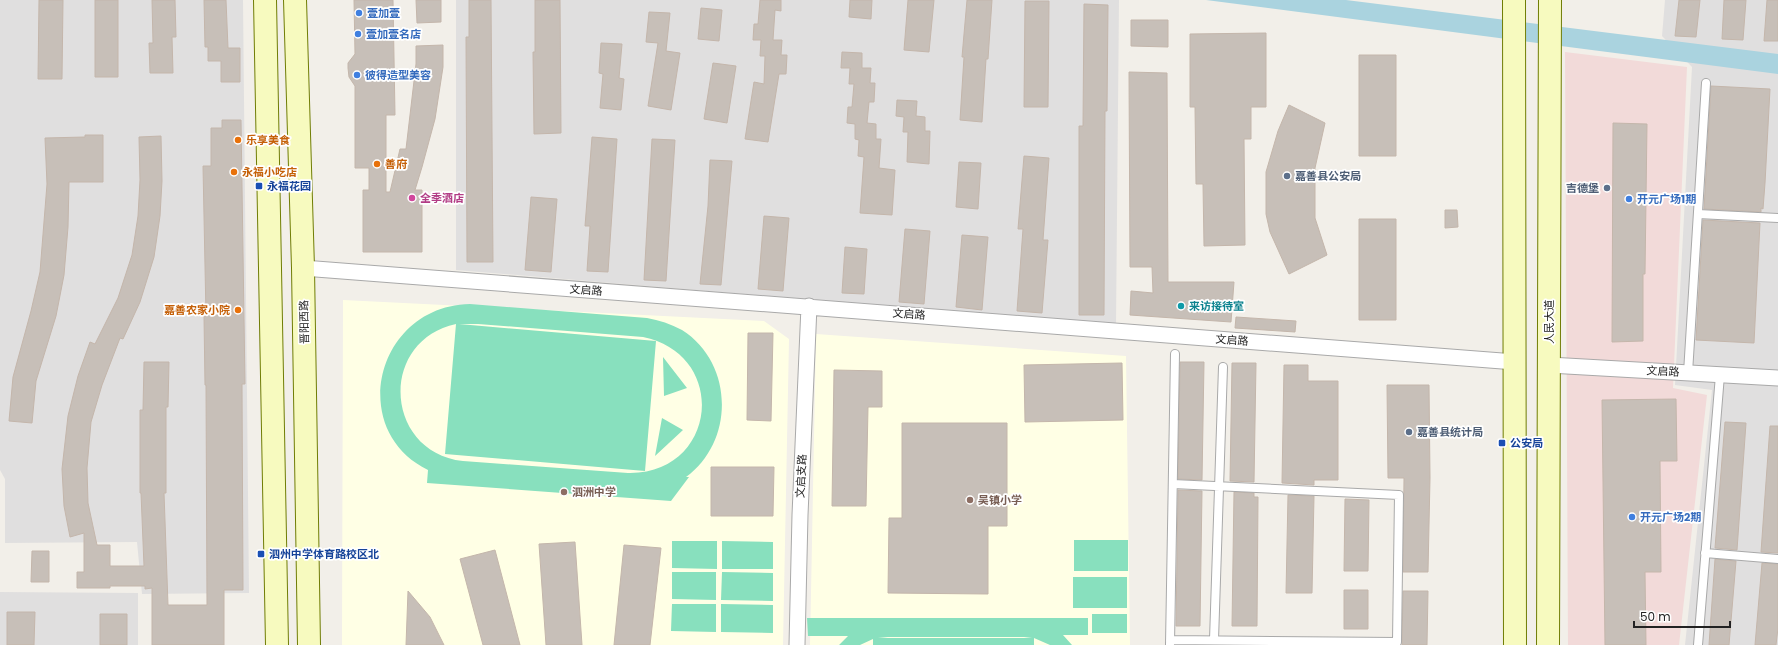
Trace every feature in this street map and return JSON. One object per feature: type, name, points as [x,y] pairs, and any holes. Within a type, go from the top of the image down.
[{"type":"main road","points":[[265,0],[277,645]]},
{"type":"main road","name":"晋阳西路","points":[[295,0],[303,268],[309,645]]},
{"type":"main road","points":[[1514,1],[1515,645]]},
{"type":"main road","name":"人民大道","points":[[1548,645],[1550,3]]},
{"type":"street","name":"文启路","points":[[303,268],[809,306],[1514,362]]},
{"type":"street","name":"文启支路","points":[[798,645],[800,515],[809,306]]},
{"type":"street","name":"文启路","points":[[1549,364],[1778,378]]},
{"type":"lane","points":[[1688,373],[1706,82]]},
{"type":"lane","points":[[1698,214],[1778,218]]},
{"type":"lane","points":[[1172,484],[1219,488],[1399,495],[1397,642],[1306,643],[1214,640],[1170,642],[1172,484],[1175,354]]},
{"type":"lane","points":[[1214,640],[1223,367]]},
{"type":"lane","points":[[1698,645],[1720,375]]},
{"type":"lane","points":[[1705,553],[1778,559]]},
{"type":"shaded area","name":"永福花园","points":[[0,0],[243,0],[249,593],[142,594],[137,542],[5,543],[5,479],[0,470]]},
{"type":"shaded area","points":[[456,0],[1119,0],[1116,325],[456,270]]},
{"type":"shaded area","points":[[1665,0],[1778,0],[1778,645],[1685,645],[1712,390],[1675,385],[1692,67],[1662,36]]},
{"type":"shaded area","points":[[1565,52],[1687,67],[1673,388],[1707,395],[1679,645],[1568,645]]},
{"type":"shaded area","name":"泗洲中学","points":[[343,300],[764,321],[789,339],[783,645],[342,645]]},
{"type":"shaded area","name":"吴镇小学","points":[[816,334],[1126,356],[1130,645],[810,645]]},
{"type":"shaded area","points":[[0,592],[138,593],[138,645],[0,645]]},
{"type":"green space","points":[[470,304],[647,318],[665,322],[678,328],[699,344],[711,362],[719,382],[722,402],[720,423],[713,443],[702,462],[686,477],[689,477],[671,501],[427,483],[428,470],[402,451],[387,427],[380,400],[383,373],[394,347],[412,325],[438,310]],"holes":[[[456,324],[445,454],[643,471],[628,473],[463,461],[437,453],[418,438],[406,418],[401,396],[403,372],[413,351],[431,334]],[[459,324],[478,324],[643,337],[652,341]],[[656,342],[671,348],[690,366],[700,388],[702,412],[695,436],[680,455],[658,468],[645,470]]]},
{"type":"green space","points":[[663,357],[687,388],[664,396]]},
{"type":"green space","points":[[662,418],[683,430],[655,456]]},
{"type":"green space","points":[[1074,540],[1128,540],[1128,571],[1074,571]]},
{"type":"green space","points":[[672,541],[717,541],[717,569],[672,568]]},
{"type":"green space","points":[[722,541],[773,542],[773,569],[722,569]]},
{"type":"green space","points":[[672,572],[716,572],[716,600],[672,599]]},
{"type":"green space","points":[[722,572],[773,573],[773,601],[721,600]]},
{"type":"green space","points":[[1073,577],[1127,577],[1127,608],[1073,608]]},
{"type":"green space","points":[[672,604],[716,604],[716,632],[671,631]]},
{"type":"green space","points":[[721,604],[773,605],[773,633],[721,632]]},
{"type":"green space","points":[[1092,614],[1127,614],[1127,633],[1092,633]]},
{"type":"green space","points":[[807,618],[1088,618],[1088,635],[1063,635],[1072,645],[1050,645],[1034,638],[1034,645],[873,645],[873,639],[860,645],[839,645],[848,636],[808,636]],"holes":[[[888,637],[1032,638],[878,638]]]},
{"type":"water","points":[[1206,0],[1346,0],[1778,54],[1778,74]]},
{"type":"building","points":[[39,0],[63,0],[62,79],[38,79]]},
{"type":"building","points":[[95,0],[118,0],[118,77],[95,77]]},
{"type":"building","points":[[152,0],[175,0],[176,37],[172,37],[173,73],[150,73],[149,43],[153,43]]},
{"type":"building","points":[[204,0],[226,0],[228,48],[240,48],[240,82],[221,82],[221,61],[208,61],[208,47],[205,47]]},
{"type":"building","points":[[354,0],[393,0],[395,115],[386,115],[386,192],[390,192],[400,149],[406,149],[416,64],[416,46],[443,45],[443,67],[435,119],[415,190],[422,190],[422,252],[363,252],[363,190],[369,190],[369,168],[355,168],[355,86],[349,77],[348,68],[348,63],[355,54]]},
{"type":"building","points":[[416,0],[441,0],[441,22],[417,23]]},
{"type":"building","points":[[469,0],[491,0],[493,262],[467,262],[466,37],[469,37]]},
{"type":"building","points":[[535,0],[560,0],[561,133],[534,134],[533,52],[535,52]]},
{"type":"building","points":[[760,0],[781,0],[781,11],[775,10],[773,40],[782,40],[781,55],[787,55],[786,74],[779,74],[768,142],[745,139],[754,82],[764,84],[765,56],[760,56],[761,40],[753,40],[754,24],[758,24]]},
{"type":"building","points":[[850,0],[872,0],[871,19],[849,17]]},
{"type":"building","points":[[908,0],[934,0],[929,52],[904,50]]},
{"type":"building","points":[[967,0],[992,0],[982,122],[960,120],[964,57],[962,57]]},
{"type":"building","points":[[1679,0],[1700,0],[1696,37],[1675,36]]},
{"type":"building","points":[[1724,0],[1746,0],[1743,40],[1722,39]]},
{"type":"building","points":[[1767,0],[1778,0],[1778,41],[1764,41]]},
{"type":"building","points":[[1025,1],[1049,1],[1048,107],[1024,107]]},
{"type":"building","points":[[1084,4],[1108,5],[1107,111],[1105,111],[1104,315],[1079,315],[1079,126],[1083,126]]},
{"type":"building","points":[[701,8],[722,10],[719,41],[698,39]]},
{"type":"building","points":[[649,12],[670,13],[666,51],[680,53],[671,110],[648,106],[658,43],[646,42]]},
{"type":"building","points":[[1131,20],[1168,20],[1168,47],[1131,46]]},
{"type":"building","points":[[1266,33],[1266,107],[1251,107],[1251,139],[1244,139],[1245,245],[1204,246],[1203,184],[1196,184],[1195,107],[1190,107],[1190,34]]},
{"type":"building","points":[[601,43],[622,44],[619,78],[624,79],[621,110],[600,108],[603,74],[599,73]]},
{"type":"building","points":[[842,52],[862,53],[862,68],[871,68],[870,83],[875,83],[874,102],[869,102],[867,123],[876,124],[876,139],[881,139],[879,168],[895,170],[892,215],[860,213],[864,157],[858,156],[859,140],[855,139],[855,124],[847,123],[848,107],[852,107],[854,84],[849,84],[850,68],[841,68]]},
{"type":"building","points":[[1359,55],[1396,55],[1396,156],[1359,156]]},
{"type":"building","points":[[713,63],[736,66],[727,123],[704,119]]},
{"type":"building","points":[[1129,72],[1167,73],[1168,282],[1234,282],[1231,322],[1130,315],[1131,291],[1153,293],[1152,267],[1130,267]]},
{"type":"building","points":[[1711,86],[1770,89],[1765,183],[1763,209],[1761,208],[1761,212],[1704,209]]},
{"type":"building","points":[[897,100],[917,101],[916,116],[925,117],[925,131],[930,131],[929,164],[907,162],[908,132],[903,132],[904,117],[896,116]]},
{"type":"building","points":[[1289,105],[1325,123],[1315,168],[1315,218],[1327,255],[1289,274],[1270,232],[1266,214],[1266,172],[1278,131]]},
{"type":"building","points":[[222,120],[241,120],[245,384],[242,384],[243,590],[224,590],[224,645],[152,645],[152,588],[145,589],[145,586],[110,586],[110,588],[77,588],[77,572],[84,572],[84,533],[70,537],[64,506],[62,469],[68,416],[78,376],[90,342],[95,344],[118,298],[132,255],[138,216],[140,180],[139,137],[161,136],[162,181],[160,216],[154,257],[140,302],[123,339],[120,338],[102,385],[91,422],[87,468],[88,503],[97,545],[110,545],[110,566],[144,566],[140,493],[140,410],[143,410],[144,362],[169,362],[168,407],[166,407],[166,493],[164,493],[168,605],[207,605],[206,385],[204,316],[206,316],[203,166],[211,166],[211,128],[222,128]]},
{"type":"building","name":"开元广场1期","points":[[1613,123],[1647,124],[1645,274],[1643,274],[1643,341],[1612,342]]},
{"type":"building","points":[[85,135],[103,135],[103,182],[69,182],[68,227],[64,275],[56,316],[36,381],[32,423],[9,421],[13,377],[40,272],[47,184],[45,138],[85,137]]},
{"type":"building","points":[[592,137],[617,139],[608,272],[587,271],[590,226],[585,226]]},
{"type":"building","points":[[652,139],[675,140],[666,281],[644,280]]},
{"type":"building","points":[[1024,156],[1049,158],[1043,240],[1048,240],[1042,313],[1017,311],[1023,229],[1018,229]]},
{"type":"building","points":[[710,160],[732,161],[721,285],[700,284],[708,206]]},
{"type":"building","points":[[959,162],[981,163],[978,209],[956,207]]},
{"type":"building","points":[[531,197],[557,199],[551,272],[525,270]]},
{"type":"building","points":[[1445,210],[1457,210],[1458,227],[1445,228]]},
{"type":"building","points":[[764,216],[789,218],[783,291],[758,289]]},
{"type":"building","points":[[1359,219],[1396,219],[1396,320],[1359,320]]},
{"type":"building","points":[[1703,220],[1760,223],[1754,343],[1696,340]]},
{"type":"building","points":[[905,229],[930,231],[924,304],[899,302]]},
{"type":"building","points":[[962,235],[988,237],[982,310],[956,307]]},
{"type":"building","points":[[845,247],[867,249],[864,294],[842,293]]},
{"type":"building","points":[[1236,317],[1296,321],[1295,332],[1235,328]]},
{"type":"building","points":[[748,333],[773,333],[771,421],[747,420]]},
{"type":"building","points":[[1180,362],[1204,362],[1202,480],[1178,479]]},
{"type":"building","points":[[1122,363],[1123,420],[1025,422],[1024,365]]},
{"type":"building","points":[[1232,363],[1256,363],[1254,482],[1230,481]]},
{"type":"building","points":[[1284,365],[1308,365],[1308,381],[1338,381],[1338,480],[1314,480],[1314,485],[1282,483]]},
{"type":"building","points":[[834,370],[882,371],[882,407],[868,407],[866,506],[832,506]]},
{"type":"building","name":"嘉善县统计局","points":[[1387,385],[1429,385],[1430,478],[1428,572],[1403,572],[1404,478],[1388,478]]},
{"type":"building","name":"开元广场2期","points":[[1676,399],[1677,461],[1660,461],[1661,572],[1645,572],[1646,645],[1605,645],[1602,400]]},
{"type":"building","points":[[1725,422],[1746,423],[1737,550],[1715,548]]},
{"type":"building","points":[[902,423],[1007,423],[1007,526],[988,526],[988,594],[888,593],[889,518],[902,518]]},
{"type":"building","points":[[1770,426],[1778,426],[1778,553],[1761,552]]},
{"type":"building","points":[[711,467],[774,467],[773,516],[711,516]]},
{"type":"building","points":[[1178,490],[1202,491],[1200,626],[1176,626]]},
{"type":"building","points":[[1234,492],[1254,493],[1254,497],[1258,497],[1257,626],[1232,626]]},
{"type":"building","points":[[1288,495],[1314,496],[1312,593],[1286,593]]},
{"type":"building","points":[[1345,499],[1369,500],[1368,571],[1344,571]]},
{"type":"building","points":[[575,542],[582,645],[546,645],[539,544]]},
{"type":"building","points":[[624,545],[661,548],[650,645],[614,645]]},
{"type":"building","points":[[495,550],[520,645],[483,645],[460,559]]},
{"type":"building","points":[[32,551],[49,551],[49,582],[31,582]]},
{"type":"building","points":[[1715,559],[1736,561],[1729,645],[1709,645]]},
{"type":"building","points":[[1762,563],[1778,564],[1778,628],[1776,645],[1755,645]]},
{"type":"building","points":[[1344,590],[1368,590],[1368,629],[1344,629]]},
{"type":"building","points":[[408,591],[430,617],[444,645],[406,645]]},
{"type":"building","points":[[1403,591],[1428,591],[1427,645],[1402,645]]},
{"type":"building","points":[[7,612],[35,612],[34,645],[7,645]]},
{"type":"building","points":[[100,614],[127,614],[127,645],[100,645]]},
{"type":"place","name":"壹加壹","points":[[359,13]]},
{"type":"place","name":"壹加壹名店","points":[[358,34]]},
{"type":"place","name":"彼得造型美容","points":[[357,75]]},
{"type":"place","name":"乐享美食","points":[[238,140]]},
{"type":"place","name":"善府","points":[[377,164]]},
{"type":"place","name":"永福小吃店","points":[[234,172]]},
{"type":"place","name":"嘉善县公安局","points":[[1287,176]]},
{"type":"place","name":"永福花园","points":[[259,186]]},
{"type":"place","name":"吉德堡","points":[[1607,188]]},
{"type":"place","name":"全季酒店","points":[[412,198]]},
{"type":"place","name":"开元广场1期","points":[[1629,199]]},
{"type":"place","name":"来访接待室","points":[[1181,306]]},
{"type":"place","name":"嘉善农家小院","points":[[238,310]]},
{"type":"place","name":"嘉善县统计局","points":[[1409,432]]},
{"type":"place","name":"公安局","points":[[1502,443]]},
{"type":"place","name":"泗洲中学","points":[[564,492]]},
{"type":"place","name":"吴镇小学","points":[[970,500]]},
{"type":"place","name":"开元广场2期","points":[[1632,517]]},
{"type":"place","name":"泗州中学体育路校区北","points":[[261,554]]}]
